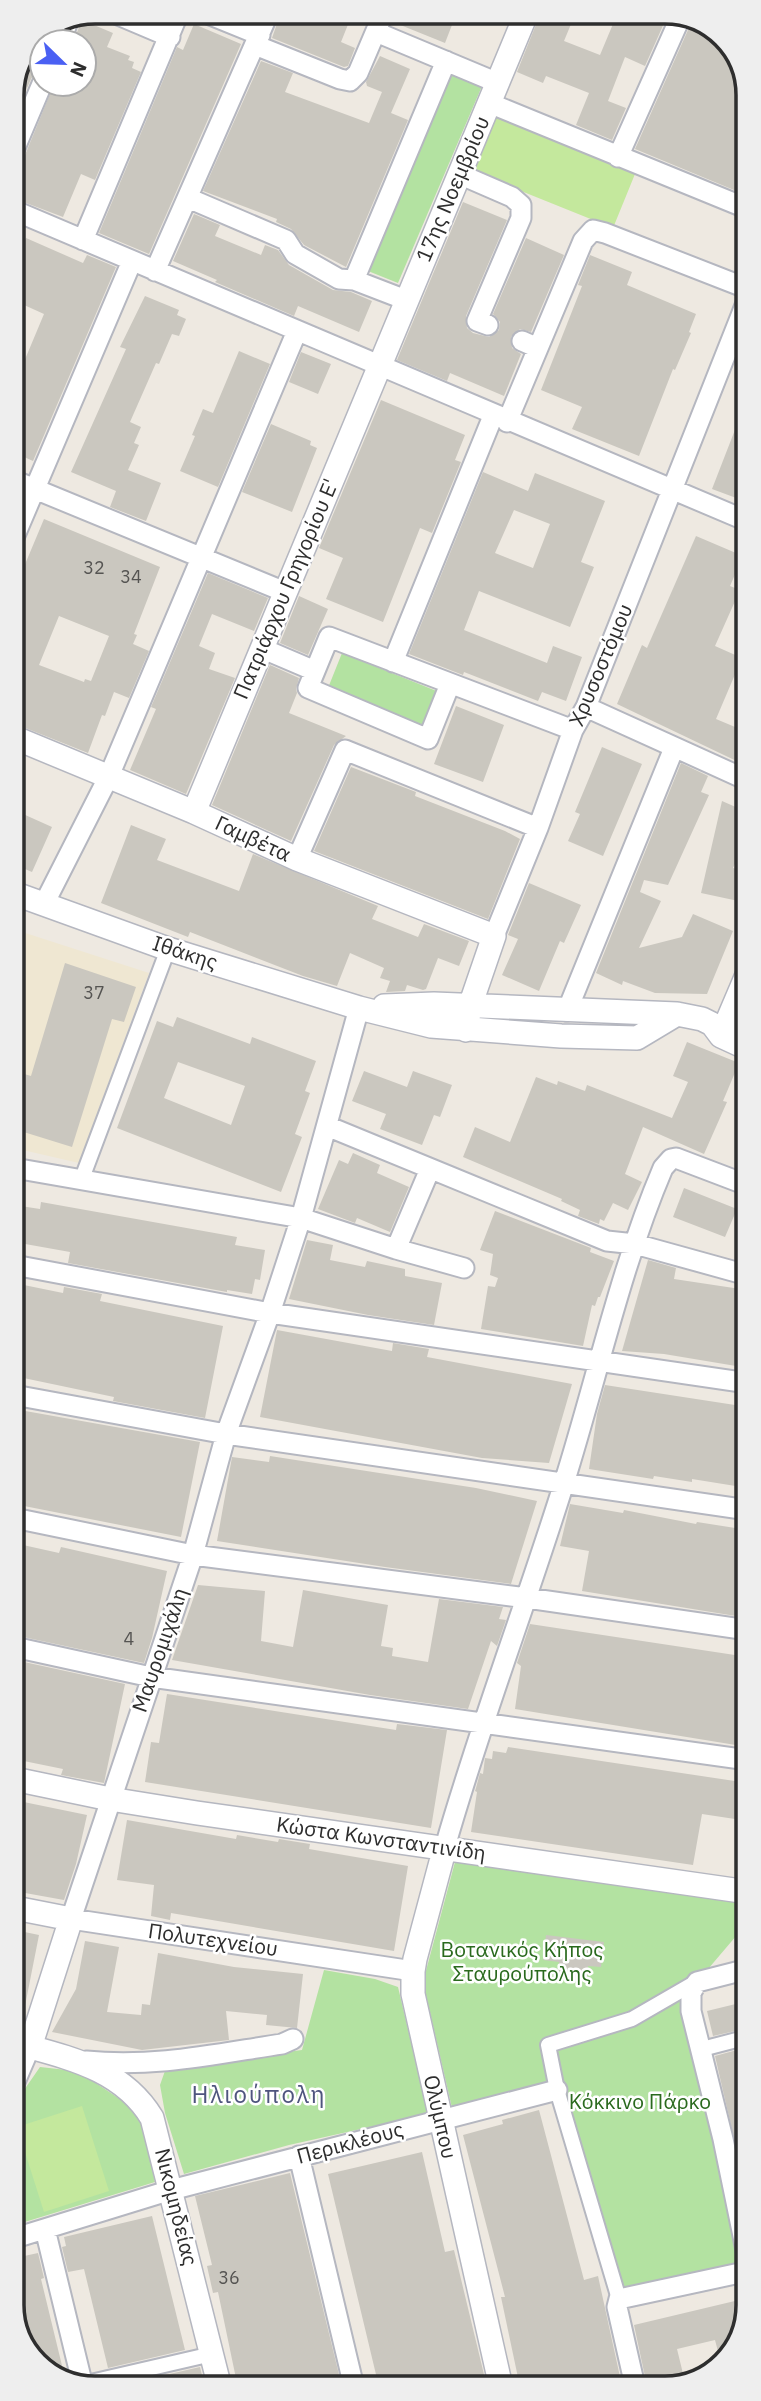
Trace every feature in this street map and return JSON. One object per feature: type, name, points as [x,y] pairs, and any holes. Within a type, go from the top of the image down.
[{"type":"street","points":[[139,24],[170,37]]},
{"type":"street","points":[[83,240],[175,24]]},
{"type":"street","points":[[227,24],[340,79],[350,81],[358,73],[379,24]]},
{"type":"street","points":[[155,271],[264,24]]},
{"type":"street","name":"17ης Νοεμβρίου","points":[[380,367],[522,25]]},
{"type":"street","points":[[618,157],[677,26]]},
{"type":"street","points":[[376,32],[446,61],[493,93],[618,157],[736,204]]},
{"type":"street","points":[[354,280],[446,61]]},
{"type":"street","points":[[24,127],[36,98]]},
{"type":"street","points":[[459,174],[512,197],[521,205],[521,218],[482,323]]},
{"type":"street","points":[[188,198],[286,240],[295,254],[339,279],[354,280],[406,300]]},
{"type":"street","points":[[24,215],[500,419],[736,516]]},
{"type":"street","points":[[393,662],[500,419],[530,344],[583,241],[593,230],[605,233],[736,284]]},
{"type":"street","points":[[24,513],[132,261]]},
{"type":"street","name":"Χρυσοστόμου","points":[[466,1030],[470,1006],[494,936],[538,828],[573,730],[586,707],[736,328]]},
{"type":"street","points":[[44,904],[109,776],[297,331]]},
{"type":"street","name":"Πατριάρχου Γρηγορίου Ε'","points":[[194,812],[380,367]]},
{"type":"street","points":[[24,485],[285,592]]},
{"type":"street","points":[[450,684],[428,739],[308,688],[329,637],[573,730]]},
{"type":"street","points":[[261,648],[315,671]]},
{"type":"street","points":[[586,707],[736,775]]},
{"type":"street","name":"Γαμβέτα","points":[[24,741],[194,812],[297,859],[494,936]]},
{"type":"street","points":[[567,1011],[674,748]]},
{"type":"street","points":[[297,859],[345,750],[538,828]]},
{"type":"street","name":"Ιθάκης","points":[[24,897],[169,949],[359,1008],[430,1026],[637,1038],[677,1014]]},
{"type":"street","points":[[81,1181],[169,949]]},
{"type":"street","points":[[721,1036],[736,1001]]},
{"type":"street","name":"Ιθάκης","points":[[359,1008],[434,1004],[677,1014],[702,1019],[712,1024],[721,1036],[736,1043]]},
{"type":"street","name":"Μαυρομιχάλη","points":[[24,2042],[71,1919],[192,1555],[226,1434],[301,1218],[359,1008]]},
{"type":"street","points":[[327,1126],[607,1241],[635,1244],[736,1272]]},
{"type":"street","points":[[445,1847],[483,1723],[565,1483],[635,1244],[661,1173],[671,1158],[736,1181]]},
{"type":"street","points":[[396,1250],[430,1169]]},
{"type":"street","points":[[24,1170],[301,1218],[396,1250],[464,1268]]},
{"type":"street","points":[[24,1267],[270,1313],[736,1381]]},
{"type":"street","points":[[24,1397],[226,1434],[736,1508]]},
{"type":"street","points":[[24,1520],[192,1555],[736,1628]]},
{"type":"street","points":[[24,1649],[150,1677],[736,1758]]},
{"type":"street","name":"Κώστα Κωνσταντινίδη","points":[[24,1781],[110,1799],[210,1815],[736,1890]]},
{"type":"street","name":"Ολύμπου","points":[[445,1847],[412,1972],[413,1994],[498,2376]]},
{"type":"street","name":"Πολυτεχνείου","points":[[24,1910],[412,1972]]},
{"type":"street","points":[[633,2376],[617,2307],[619,2300],[557,2090],[548,2045],[632,2019],[697,1982],[736,1972]]},
{"type":"street","points":[[697,1982],[691,1993],[691,2011],[736,2202]]},
{"type":"street","points":[[81,2061],[148,2064],[282,2044],[293,2039]]},
{"type":"street","points":[[702,2049],[736,2040]]},
{"type":"street","name":"Νικομηδείας","points":[[24,2045],[81,2061],[125,2086],[141,2099],[152,2118],[172,2190],[217,2376]]},
{"type":"street","name":"Περικλέους","points":[[24,2235],[172,2190],[557,2090]]},
{"type":"street","points":[[299,2156],[351,2376]]},
{"type":"street","points":[[45,2229],[79,2374]]},
{"type":"street","points":[[619,2300],[736,2274]]},
{"type":"street","points":[[120,2376],[212,2354]]},
{"type":"shaded area","points":[[24,933],[149,973],[79,1163],[24,1150]]},
{"type":"green space","points":[[449,65],[485,79],[398,283],[363,269]]},
{"type":"green space","points":[[493,114],[635,174],[613,228],[469,170]]},
{"type":"green space","points":[[342,653],[439,692],[423,728],[328,688]]},
{"type":"green space","points":[[455,1862],[736,1901],[736,1936],[697,1982],[691,1993],[736,2204],[736,2268],[619,2299],[559,2081],[452,2108],[423,1982]]},
{"type":"green space","points":[[324,1970],[375,1979],[398,1987],[428,2114],[289,2145],[184,2174],[165,2113],[160,2085],[166,2068],[302,2050]]},
{"type":"green space","points":[[40,2067],[67,2070],[91,2080],[123,2101],[143,2124],[155,2182],[24,2222],[24,2090]]},
{"type":"green space","points":[[82,2106],[109,2191],[44,2212],[24,2149],[24,2125]]},
{"type":"building","points":[[93,24],[113,33],[107,47],[130,56],[128,60],[134,62],[132,68],[141,72],[95,180],[81,174],[63,217],[24,202],[24,158],[48,98],[98,98],[98,28],[79,27]]},
{"type":"building","points":[[194,24],[241,44],[149,254],[99,233],[177,47],[183,50]]},
{"type":"building","points":[[277,24],[348,24],[341,42],[355,48],[348,66],[344,67],[272,38]]},
{"type":"building","points":[[399,25],[452,25],[445,43]]},
{"type":"building","points":[[536,25],[571,25],[564,41],[600,55],[613,25],[663,25],[645,66],[625,57],[608,101],[626,108],[612,140],[576,125],[589,93],[546,76],[543,83],[517,72]]},
{"type":"building","points":[[689,29],[701,34],[725,56],[734,77],[736,191],[635,149]]},
{"type":"building","points":[[380,56],[410,69],[391,113],[408,120],[346,267],[304,245],[291,229],[276,222],[277,219],[203,191],[261,61],[293,73],[285,92],[369,123],[382,92],[367,86],[366,82]]},
{"type":"building","points":[[463,202],[507,220],[466,316],[467,328],[473,333],[489,337],[499,330],[500,322],[493,314],[526,238],[564,255],[531,332],[520,329],[511,337],[512,348],[521,354],[504,396],[450,373],[447,381],[397,360]]},
{"type":"building","points":[[194,214],[220,225],[215,236],[261,255],[265,245],[278,250],[289,265],[333,290],[351,292],[372,301],[359,332],[298,306],[294,316],[173,261]]},
{"type":"building","points":[[26,238],[83,263],[87,255],[116,267],[33,461],[24,457],[24,362],[44,314],[24,305]]},
{"type":"building","points":[[590,255],[632,272],[627,285],[696,314],[689,332],[691,333],[675,370],[673,369],[639,456],[572,429],[582,407],[541,390],[582,286],[578,285]]},
{"type":"building","points":[[145,296],[179,310],[177,315],[186,319],[179,336],[172,334],[159,364],[156,363],[130,422],[141,427],[134,443],[139,445],[128,470],[161,483],[146,521],[110,507],[116,491],[71,472],[126,349],[120,347]]},
{"type":"building","points":[[239,351],[270,364],[218,487],[180,471],[203,409],[213,413]]},
{"type":"building","points":[[301,352],[331,364],[318,394],[289,382]]},
{"type":"building","points":[[381,400],[465,435],[455,460],[461,462],[432,533],[420,528],[383,622],[326,599],[343,558],[319,548]]},
{"type":"building","points":[[271,424],[311,441],[310,445],[317,448],[292,512],[242,492]]},
{"type":"building","points":[[736,427],[736,498],[712,489]]},
{"type":"building","points":[[483,472],[528,491],[535,473],[605,501],[581,562],[594,567],[570,627],[479,591],[464,630],[547,663],[553,646],[582,657],[566,701],[542,692],[538,701],[409,654]],"holes":[[[514,510],[550,524],[533,568],[495,553]]]},
{"type":"building","points":[[44,519],[160,567],[134,634],[137,635],[133,644],[149,651],[129,698],[114,692],[88,753],[24,727],[24,567]],"holes":[[[59,616],[109,636],[91,681],[85,679],[84,682],[39,665]]]},
{"type":"building","points":[[696,536],[736,553],[736,572],[730,586],[736,588],[736,599],[715,646],[736,655],[736,672],[716,719],[736,727],[736,761],[617,704],[642,645],[647,648]]},
{"type":"building","points":[[208,573],[268,598],[254,631],[212,614],[199,646],[215,653],[209,669],[235,678],[186,794],[130,770],[156,709],[151,707]]},
{"type":"building","points":[[299,596],[328,609],[308,655],[280,643]]},
{"type":"building","points":[[270,665],[299,678],[297,693],[289,713],[346,736],[334,745],[291,841],[212,805]]},
{"type":"building","points":[[456,706],[504,725],[483,782],[434,764]]},
{"type":"building","points":[[602,747],[642,764],[603,856],[568,841],[580,814],[575,812]]},
{"type":"building","points":[[681,763],[708,776],[701,792],[709,795],[668,885],[644,880],[640,892],[661,901],[639,948],[682,937],[693,914],[733,931],[707,994],[655,993],[623,981],[622,985],[596,973]]},
{"type":"building","points":[[351,767],[416,792],[415,796],[520,839],[488,919],[314,851]]},
{"type":"building","points":[[722,801],[736,807],[736,862],[733,868],[736,869],[736,900],[701,893]]},
{"type":"building","points":[[24,814],[52,827],[32,872],[24,869]]},
{"type":"building","points":[[131,825],[166,839],[157,860],[239,891],[253,854],[378,906],[372,919],[418,937],[424,924],[469,941],[459,966],[438,958],[426,989],[407,985],[405,991],[386,992],[390,981],[380,978],[384,968],[350,953],[337,986],[303,976],[190,932],[188,937],[101,903]]},
{"type":"building","points":[[529,883],[581,905],[564,943],[560,941],[539,991],[502,975],[518,939],[508,935]]},
{"type":"building","points":[[65,963],[136,987],[124,1022],[112,1019],[72,1147],[24,1132],[24,1074],[31,1076]]},
{"type":"building","points":[[177,1017],[250,1044],[252,1037],[316,1061],[305,1091],[310,1093],[295,1134],[302,1137],[281,1192],[117,1128],[157,1021],[173,1027]],"holes":[[[178,1062],[245,1086],[231,1125],[164,1098]]]},
{"type":"building","points":[[687,1042],[736,1062],[736,1070],[723,1101],[727,1102],[704,1154],[643,1127],[625,1174],[642,1182],[628,1210],[613,1203],[604,1221],[600,1219],[599,1224],[578,1216],[580,1210],[561,1201],[562,1199],[463,1157],[475,1127],[510,1142],[536,1077],[557,1085],[558,1081],[585,1091],[587,1085],[672,1118],[688,1082],[673,1076]]},
{"type":"building","points":[[364,1071],[407,1087],[413,1071],[452,1085],[440,1117],[434,1115],[422,1145],[380,1129],[386,1114],[352,1101]]},
{"type":"building","points":[[353,1153],[380,1165],[377,1173],[409,1187],[390,1232],[357,1218],[355,1223],[318,1209],[339,1160],[348,1164]]},
{"type":"building","points":[[684,1188],[736,1209],[725,1237],[673,1217]]},
{"type":"building","points":[[41,1202],[237,1237],[235,1245],[265,1250],[260,1280],[255,1279],[252,1294],[227,1292],[68,1263],[70,1252],[24,1244],[24,1207],[40,1209]]},
{"type":"building","points":[[495,1211],[591,1248],[590,1252],[614,1261],[600,1297],[595,1306],[592,1305],[583,1346],[481,1329],[488,1286],[495,1287],[498,1278],[490,1275],[493,1254],[480,1250]]},
{"type":"building","points":[[307,1240],[333,1245],[330,1260],[365,1267],[367,1261],[405,1269],[405,1276],[442,1283],[434,1325],[289,1299]]},
{"type":"building","points":[[648,1260],[676,1268],[674,1279],[736,1288],[736,1366],[664,1354],[622,1351]]},
{"type":"building","points":[[24,1285],[63,1293],[64,1287],[102,1294],[100,1301],[223,1326],[205,1418],[113,1401],[114,1397],[24,1378]]},
{"type":"building","points":[[277,1330],[392,1351],[393,1343],[429,1349],[427,1357],[572,1384],[549,1463],[482,1458],[260,1417]]},
{"type":"building","points":[[605,1385],[736,1405],[736,1486],[692,1479],[692,1482],[654,1476],[653,1479],[589,1469],[597,1414]]},
{"type":"building","points":[[24,1411],[200,1442],[181,1537],[24,1506]]},
{"type":"building","points":[[270,1456],[476,1488],[537,1501],[511,1584],[217,1541],[232,1457],[269,1462]]},
{"type":"building","points":[[570,1504],[736,1528],[736,1616],[582,1591],[589,1551],[560,1546]]},
{"type":"building","points":[[24,1545],[59,1553],[61,1547],[167,1571],[144,1663],[24,1637]]},
{"type":"building","points":[[198,1585],[265,1591],[261,1641],[293,1647],[303,1590],[388,1605],[381,1646],[393,1648],[392,1656],[428,1662],[439,1599],[503,1607],[499,1619],[506,1620],[497,1646],[491,1641],[468,1709],[370,1695],[172,1660]]},
{"type":"building","points":[[530,1624],[736,1655],[736,1745],[515,1709],[521,1666],[517,1663]]},
{"type":"building","points":[[24,1662],[125,1684],[104,1783],[61,1775],[63,1769],[24,1761]]},
{"type":"building","points":[[167,1694],[396,1730],[397,1724],[447,1730],[431,1828],[145,1782],[151,1742],[159,1743]]},
{"type":"building","points":[[508,1747],[736,1781],[736,1819],[702,1814],[693,1865],[471,1832],[475,1791],[480,1773],[483,1774],[485,1758],[492,1759],[493,1751],[506,1753]]},
{"type":"building","points":[[24,1802],[87,1815],[76,1864],[64,1900],[24,1893]]},
{"type":"building","points":[[127,1820],[236,1839],[237,1835],[310,1844],[309,1849],[408,1866],[394,1951],[171,1913],[170,1920],[151,1916],[154,1885],[117,1880]]},
{"type":"building","points":[[24,1932],[39,1935],[24,2011]]},
{"type":"building","points":[[546,1935],[604,1942],[601,1967],[588,1966],[587,1977],[557,1973],[559,1962],[543,1960]]},
{"type":"building","points":[[85,1941],[119,1947],[107,2012],[141,2015],[142,2004],[150,2005],[158,1953],[234,1967],[303,1974],[297,2028],[266,2025],[267,2015],[226,2011],[229,2040],[142,2050],[52,2032],[76,1989]]},
{"type":"building","points":[[736,2004],[736,2031],[713,2036],[707,2011]]},
{"type":"building","points":[[736,2050],[736,2147],[715,2056]]},
{"type":"building","points":[[539,2110],[584,2280],[598,2276],[620,2376],[518,2376],[501,2297],[505,2297],[463,2135],[503,2124],[502,2120]]},
{"type":"building","points":[[422,2152],[445,2252],[454,2250],[484,2376],[376,2376],[328,2174]]},
{"type":"building","points":[[290,2173],[339,2376],[236,2376],[218,2292],[213,2293],[207,2266],[212,2265],[195,2196]]},
{"type":"building","points":[[152,2216],[185,2350],[108,2368],[84,2269],[68,2272],[62,2247],[66,2246],[64,2237]]},
{"type":"building","points":[[38,2253],[44,2278],[41,2279],[63,2368],[52,2362],[36,2345],[27,2324],[24,2305],[24,2256]]},
{"type":"building","points":[[736,2301],[733,2328],[718,2353],[715,2340],[677,2349],[683,2374],[645,2376],[634,2325]]},
{"type":"building","points":[[200,2367],[202,2376],[161,2376]]},
{"type":"district","name":"Ηλιούπολη","points":[[259,2095]]},
{"type":"park label","name":"Βοτανικός Κήπος Σταυρούπολης","points":[[522,1962]]},
{"type":"park label","name":"Κόκκινο Πάρκο","points":[[640,2102]]}]
